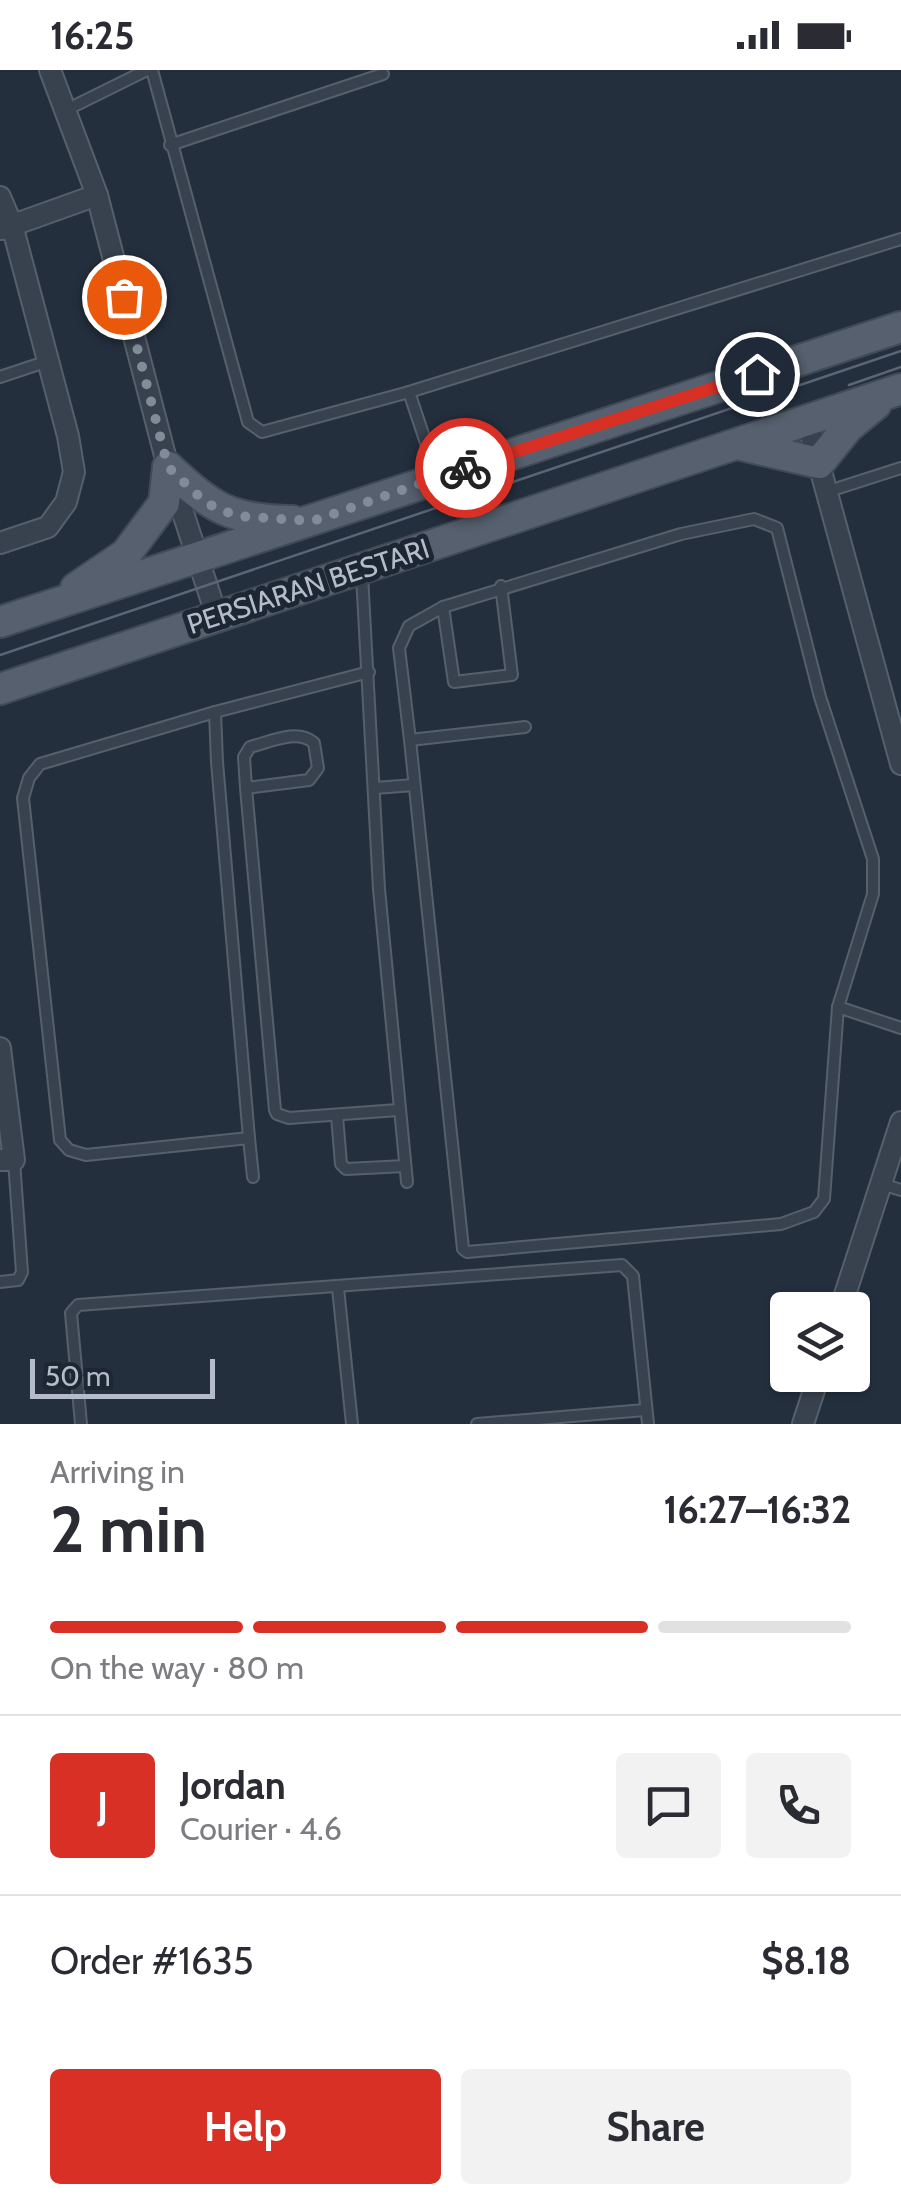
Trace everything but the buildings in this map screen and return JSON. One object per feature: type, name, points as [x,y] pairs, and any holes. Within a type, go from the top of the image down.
[{"type":"main road","points":[[0,622],[901,326]]},
{"type":"main road","points":[[737,444],[821,478],[848,426],[895,390]]},
{"type":"main road","name":"PERSIARAN BESTARI","points":[[0,689],[895,390]]},
{"type":"main road","points":[[168,467],[206,503],[236,516],[313,521]]},
{"type":"main road","points":[[48,606],[126,554],[164,503],[168,467]]},
{"type":"street","points":[[50,70],[97,195],[168,467],[217,617]]},
{"type":"street","points":[[6,227],[97,195]]},
{"type":"street","points":[[0,198],[48,361],[74,472],[66,502],[48,527],[0,542]]},
{"type":"street","points":[[806,420],[901,764]]},
{"type":"street","points":[[0,1048],[7,1160]]},
{"type":"street","points":[[847,1292],[891,1187],[901,1122]]},
{"type":"street","points":[[802,1424],[813,1392]]},
{"type":"lane","points":[[66,110],[149,70],[248,422],[262,432],[408,392],[901,239]]},
{"type":"lane","points":[[170,145],[383,74]]},
{"type":"lane","points":[[0,377],[48,361]]},
{"type":"lane","points":[[408,392],[437,476]]},
{"type":"lane","points":[[821,478],[901,468]]},
{"type":"lane","points":[[754,519],[777,528],[820,697],[873,859],[873,894],[838,1007],[824,1199],[814,1212],[781,1224],[467,1252],[463,1248],[399,648],[409,626],[442,607],[501,586],[681,534],[754,519]]},
{"type":"lane","points":[[362,569],[378,889],[407,1182]]},
{"type":"lane","points":[[442,607],[454,682],[512,675],[501,586]]},
{"type":"lane","points":[[249,1138],[86,1156],[69,1150],[60,1140],[22,798],[29,778],[40,764],[369,672]]},
{"type":"lane","points":[[215,712],[253,1177]]},
{"type":"lane","points":[[410,740],[525,728]]},
{"type":"lane","points":[[246,788],[309,780],[318,768],[314,743],[300,735],[250,747],[244,758],[246,788],[275,1110],[290,1118],[398,1110]]},
{"type":"lane","points":[[374,788],[414,785]]},
{"type":"lane","points":[[838,1007],[901,1028]]},
{"type":"lane","points":[[336,1116],[341,1164],[346,1169],[405,1166]]},
{"type":"lane","points":[[0,1282],[18,1280],[22,1272],[7,1160]]},
{"type":"lane","points":[[81,1424],[73,1308],[622,1264],[633,1276],[648,1424]]},
{"type":"lane","points":[[338,1288],[352,1424]]},
{"type":"lane","points":[[477,1424],[646,1410]]},
{"type":"tram line","points":[[0,655],[901,351]]},
{"type":"tram line","points":[[849,385],[901,367]]},
{"type":"way so far","points":[[124,297],[168,467],[206,503],[236,516],[313,521],[465,468]]},
{"type":"route","points":[[465,468],[757,374]]}]
